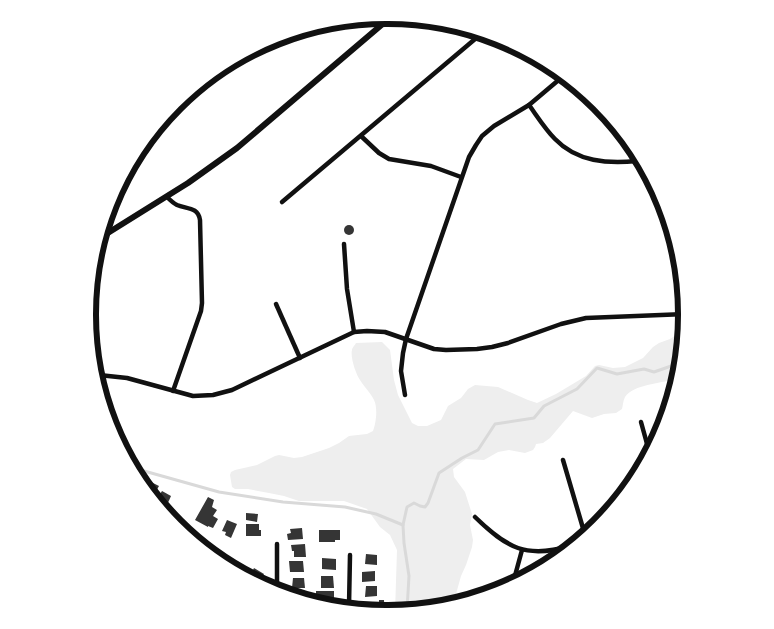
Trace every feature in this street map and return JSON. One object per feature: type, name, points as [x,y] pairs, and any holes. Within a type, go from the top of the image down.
[{"type":"main road","points":[[108,233],[188,184],[237,148],[383,24]]},
{"type":"street","points":[[282,202],[476,38]]},
{"type":"street","points":[[405,395],[400,371],[406,339],[469,157],[482,136],[494,126],[529,105],[559,80]]},
{"type":"street","points":[[529,105],[556,139],[570,151],[586,158],[603,161],[634,160]]},
{"type":"street","points":[[361,136],[379,154],[390,159],[431,166],[461,177]]},
{"type":"street","points":[[167,197],[177,205],[192,209],[200,214],[201,311],[173,390]]},
{"type":"street","points":[[344,244],[347,289],[354,332]]},
{"type":"street","points":[[276,304],[300,358]]},
{"type":"street","points":[[103,375],[127,378],[192,396],[202,396],[232,390],[354,332],[385,332],[434,349],[485,348],[508,343],[562,324],[586,318],[678,314]]},
{"type":"street","points":[[641,422],[647,442]]},
{"type":"street","points":[[563,460],[583,529]]},
{"type":"street","points":[[475,517],[498,537],[522,550],[546,551],[560,548]]},
{"type":"street","points":[[277,544],[277,583]]},
{"type":"street","points":[[516,575],[522,550]]},
{"type":"street","points":[[349,603],[350,555]]},
{"type":"shaded area","points":[[677,335],[670,380],[634,389],[625,397],[622,409],[616,413],[592,418],[573,411],[550,438],[543,443],[536,444],[533,450],[525,453],[509,450],[498,452],[484,460],[466,459],[453,469],[454,477],[465,492],[472,514],[470,525],[473,540],[454,597],[425,603],[395,605],[397,550],[390,535],[380,527],[367,509],[344,501],[299,501],[284,496],[232,487],[230,475],[235,470],[257,465],[279,455],[294,458],[302,457],[329,448],[349,436],[367,434],[373,431],[376,407],[371,395],[358,377],[354,365],[352,348],[356,343],[382,342],[390,350],[398,395],[412,423],[418,426],[427,426],[441,420],[448,406],[461,398],[468,389],[475,385],[498,387],[537,403],[586,376],[595,366],[625,367],[643,358],[659,343]]},
{"type":"building","points":[[349,225],[354,230],[349,235],[344,230]]},
{"type":"building","points":[[148,481],[159,486],[156,491]]},
{"type":"building","points":[[162,491],[171,496],[167,505],[159,495]]},
{"type":"building","points":[[208,497],[214,500],[212,507],[217,510],[213,516],[218,519],[213,528],[195,520]]},
{"type":"building","points":[[246,513],[258,514],[257,522],[246,520]]},
{"type":"building","points":[[227,520],[237,524],[231,538],[225,535],[226,532],[222,531]]},
{"type":"building","points":[[246,524],[259,524],[261,536],[246,536]]},
{"type":"building","points":[[302,528],[303,539],[288,540],[287,534],[291,533],[290,529]]},
{"type":"building","points":[[319,530],[340,530],[340,540],[335,540],[335,542],[319,542]]},
{"type":"building","points":[[305,544],[306,557],[294,557],[291,545]]},
{"type":"building","points":[[366,554],[377,555],[377,565],[365,564]]},
{"type":"building","points":[[322,558],[336,559],[336,570],[322,569]]},
{"type":"building","points":[[289,561],[303,561],[304,572],[290,572]]},
{"type":"building","points":[[254,568],[264,574],[262,577],[252,572]]},
{"type":"building","points":[[375,571],[375,581],[362,582],[362,572]]},
{"type":"building","points":[[321,576],[333,576],[334,588],[321,588]]},
{"type":"building","points":[[293,578],[304,578],[305,588],[292,588]]},
{"type":"building","points":[[366,586],[377,586],[377,596],[365,597]]},
{"type":"building","points":[[316,591],[334,591],[334,601],[316,596]]},
{"type":"building","points":[[379,600],[384,600],[384,605],[368,605],[368,602],[379,602]]},
{"type":"waterway","points":[[407,605],[409,576],[403,525],[407,507],[414,503],[425,507],[439,473],[478,450],[495,424],[534,418],[544,406],[577,389],[597,368],[617,374],[644,369],[654,372],[673,365]]},
{"type":"waterway","points":[[141,470],[219,492],[283,502],[345,507],[376,514],[403,525]]}]
